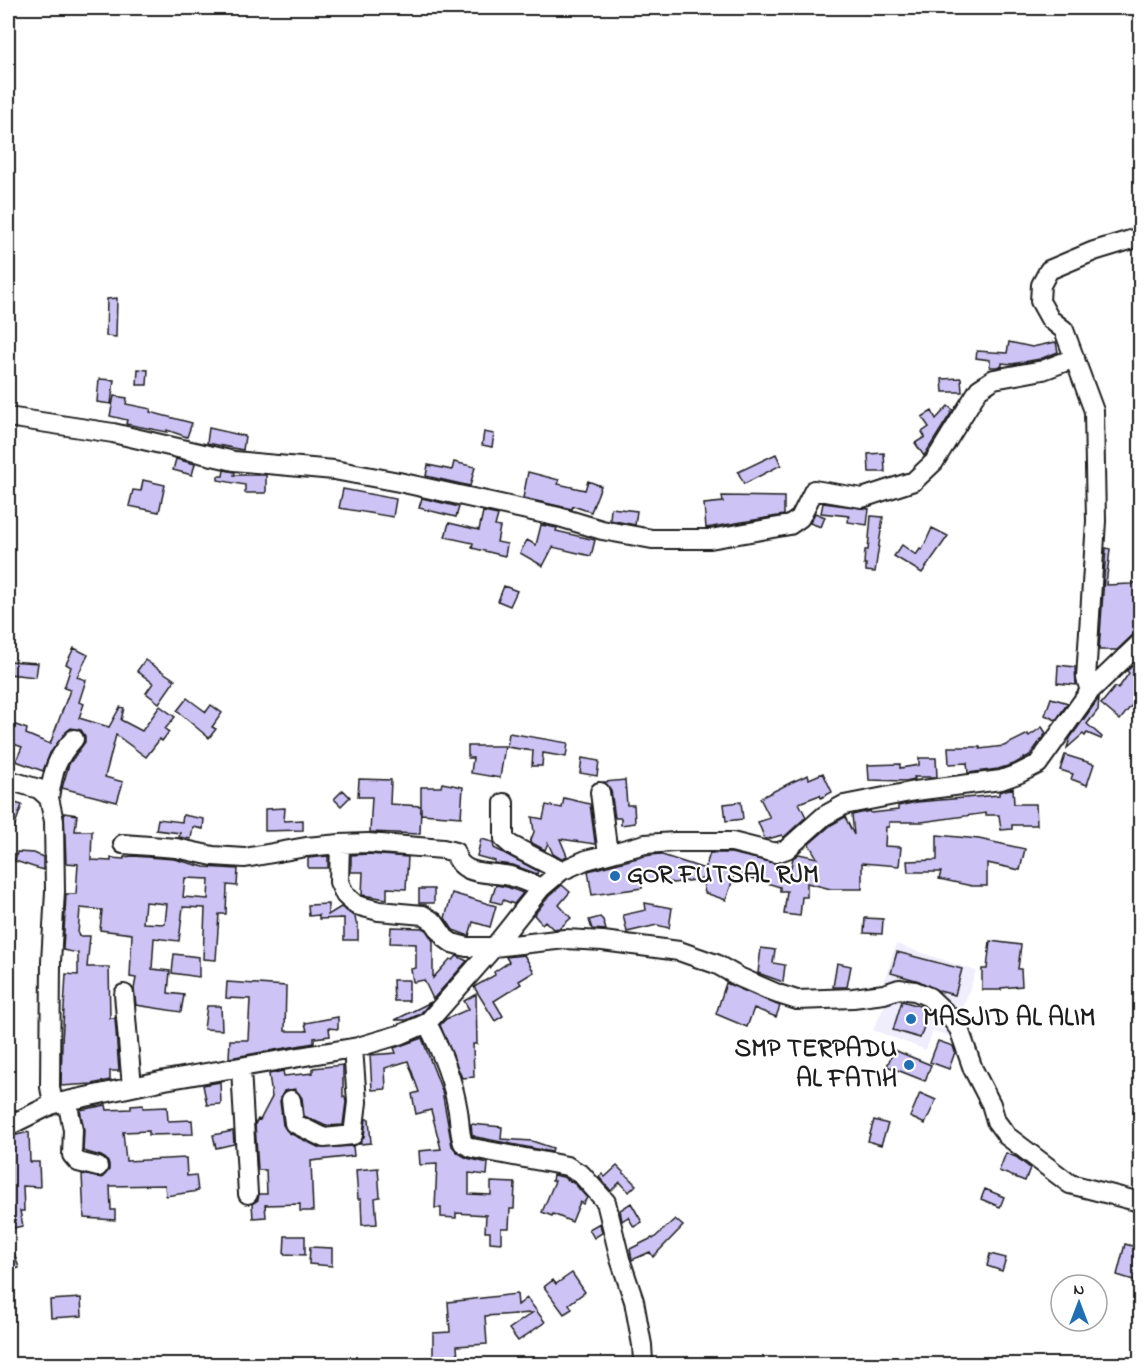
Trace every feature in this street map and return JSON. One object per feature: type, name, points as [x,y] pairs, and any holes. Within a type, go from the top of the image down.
[{"type":"street","points":[[1090,691],[1086,678],[1096,520],[1094,411],[1064,330],[1050,319],[1040,301],[1041,285],[1049,270],[1094,251],[1140,237]]},
{"type":"street","points":[[8,417],[113,433],[234,461],[334,470],[399,482],[602,530],[652,538],[711,539],[790,525],[800,518],[814,490],[862,498],[915,481],[934,462],[979,389],[994,379],[1043,370],[1076,358]]},
{"type":"street","points":[[8,1126],[60,1103],[132,1087],[353,1048],[402,1034],[427,1023],[494,947],[541,888],[561,871],[586,860],[645,844],[675,842],[732,842],[776,854],[787,849],[824,816],[844,805],[915,791],[1001,780],[1038,764],[1090,691],[1140,644]]},
{"type":"street","points":[[74,739],[61,753],[52,777],[49,798],[54,821],[55,855],[50,1087],[73,1130],[72,1155],[78,1162],[98,1167]]},
{"type":"street","points":[[8,780],[39,789],[49,798]]},
{"type":"street","points":[[600,792],[608,855]]},
{"type":"street","points":[[504,803],[504,839],[511,845],[561,871]]},
{"type":"street","points":[[123,844],[176,848],[245,858],[306,847],[340,844],[368,843],[450,850],[455,852],[457,861],[463,867],[479,872],[510,876],[541,888]]},
{"type":"street","points":[[340,844],[339,882],[345,896],[356,906],[379,911],[423,915],[434,922],[445,938],[452,943],[467,947],[494,947],[565,939],[603,941],[679,951],[716,964],[738,977],[797,1000],[853,998],[884,994],[899,989],[915,991],[929,997],[959,1029],[973,1069],[991,1104],[996,1122],[1007,1136],[1070,1184],[1140,1202]]},
{"type":"street","points":[[124,994],[132,1087]]},
{"type":"street","points":[[427,1023],[448,1072],[463,1143],[472,1148],[567,1166],[582,1175],[606,1202],[620,1259],[634,1301],[645,1365]]},
{"type":"street","points":[[291,1100],[294,1123],[324,1138],[353,1136],[357,1102],[353,1048]]},
{"type":"street","points":[[241,1068],[248,1194]]},
{"type":"shaded area","points":[[896,944],[976,971],[953,1037],[933,1031],[926,1050],[873,1030],[893,988],[883,985]],"holes":[[[898,951],[933,963],[926,984],[891,974]],[[935,963],[962,969],[956,994],[928,988]],[[902,1000],[930,1008],[920,1038],[893,1030]]]},
{"type":"building","points":[[117,298],[116,337],[106,336],[107,299]]},
{"type":"building","points":[[1009,342],[1032,347],[1056,342],[1058,352],[1040,359],[1012,364],[1002,363],[1002,366],[996,367],[990,367],[990,360],[976,358],[977,351],[1007,353]]},
{"type":"building","points":[[138,369],[148,370],[147,385],[137,385]]},
{"type":"building","points":[[961,378],[962,392],[943,392],[942,379]]},
{"type":"building","points":[[99,379],[114,380],[111,404],[97,402]]},
{"type":"building","points":[[114,396],[127,398],[126,404],[151,409],[150,412],[192,423],[187,437],[167,430],[167,432],[126,424],[127,420],[110,416]]},
{"type":"building","points":[[948,406],[953,410],[924,456],[915,443],[925,437],[922,432],[929,427],[922,417],[932,411],[936,419]]},
{"type":"building","points":[[209,428],[245,436],[243,450],[207,443]]},
{"type":"building","points":[[484,432],[494,434],[492,447],[482,445]]},
{"type":"building","points":[[884,453],[885,472],[869,472],[868,454]]},
{"type":"building","points":[[776,454],[781,465],[744,484],[738,472]]},
{"type":"building","points":[[176,459],[195,464],[192,475],[173,470]]},
{"type":"building","points":[[454,462],[475,467],[470,486],[426,476],[428,465],[452,470]]},
{"type":"building","points":[[224,470],[235,472],[234,475],[266,475],[266,493],[245,493],[245,485],[218,480],[218,476],[223,476]]},
{"type":"building","points":[[528,472],[559,480],[558,484],[585,490],[588,481],[601,486],[591,512],[573,506],[572,509],[523,498]]},
{"type":"building","points":[[143,480],[165,485],[159,512],[129,506],[133,490],[141,491]]},
{"type":"building","points":[[343,489],[396,499],[393,517],[339,508]]},
{"type":"building","points":[[722,496],[784,497],[784,515],[706,528],[704,504],[723,502]]},
{"type":"building","points":[[422,498],[459,507],[456,517],[419,508]]},
{"type":"building","points":[[823,503],[869,509],[867,525],[848,522],[849,516],[821,513]]},
{"type":"building","points":[[611,508],[637,511],[635,525],[610,520]]},
{"type":"building","points":[[483,512],[498,515],[495,526],[500,527],[497,542],[507,544],[505,556],[472,548],[473,543],[445,537],[449,523],[479,530]]},
{"type":"building","points":[[815,513],[825,517],[821,527],[810,523]]},
{"type":"building","points":[[871,516],[883,517],[875,572],[866,571],[866,564],[864,564],[865,550],[868,550]]},
{"type":"building","points":[[541,525],[595,540],[591,556],[553,547],[543,566],[520,553],[527,540],[536,545]]},
{"type":"building","points":[[932,528],[948,536],[922,573],[894,556],[902,545],[916,555],[920,549],[922,550]]},
{"type":"building","points":[[1106,548],[1110,549],[1106,585],[1131,584],[1140,581],[1140,632],[1133,635],[1117,650],[1099,650]]},
{"type":"building","points":[[504,586],[517,591],[510,606],[498,601]]},
{"type":"building","points":[[74,648],[88,655],[77,677],[86,680],[79,702],[84,704],[79,718],[109,727],[120,707],[124,708],[121,720],[142,731],[160,706],[175,717],[165,729],[169,732],[162,741],[160,739],[146,757],[116,735],[105,777],[123,782],[117,802],[62,788],[69,764],[85,742],[85,736],[81,730],[71,728],[66,732],[50,753],[43,771],[16,761],[22,747],[8,742],[10,723],[27,729],[26,734],[50,744],[70,690],[64,688],[71,667],[66,664]]},
{"type":"building","points":[[1140,658],[1140,695],[1120,720],[1101,704],[1115,687],[1118,689],[1129,673],[1127,671]]},
{"type":"building","points":[[145,660],[175,680],[159,703],[146,693],[153,683],[137,671]]},
{"type":"building","points":[[8,661],[38,663],[36,677],[8,674]]},
{"type":"building","points":[[1058,665],[1075,667],[1076,685],[1057,683]]},
{"type":"building","points":[[187,698],[206,712],[211,705],[222,713],[212,727],[216,729],[209,738],[177,711]]},
{"type":"building","points":[[1051,698],[1068,703],[1056,720],[1045,715]]},
{"type":"building","points":[[1099,698],[1098,710],[1087,724],[1102,737],[1101,739],[1087,733],[1085,736],[1083,734],[1067,748],[1070,738]]},
{"type":"building","points":[[1042,727],[1046,733],[1030,755],[1014,764],[998,769],[968,773],[967,763],[949,764],[948,747],[980,747],[980,749],[1004,746],[1028,734],[1029,736]]},
{"type":"building","points":[[509,733],[568,743],[566,757],[543,753],[542,766],[532,766],[533,751],[507,747]]},
{"type":"building","points":[[468,746],[505,746],[500,778],[471,773],[473,758],[468,758]]},
{"type":"building","points":[[1065,755],[1094,764],[1087,785],[1071,779],[1073,774],[1060,770]]},
{"type":"building","points":[[582,758],[599,761],[597,776],[580,773]]},
{"type":"building","points":[[919,758],[936,758],[937,777],[914,777],[915,779],[905,781],[869,780],[868,765],[900,764],[900,768],[919,765]]},
{"type":"building","points":[[823,773],[832,792],[821,798],[820,795],[799,803],[806,817],[783,838],[782,835],[765,839],[758,822],[770,818],[760,798],[808,775],[809,779]]},
{"type":"building","points":[[359,779],[391,780],[390,804],[421,806],[420,834],[370,832],[372,797],[358,797]]},
{"type":"building","points":[[625,780],[627,805],[634,805],[635,823],[621,825],[621,818],[615,818],[611,790],[604,782]]},
{"type":"building","points":[[442,783],[463,787],[461,817],[421,814],[421,787],[441,787]]},
{"type":"building","points":[[1013,788],[1014,804],[1036,804],[1037,825],[1012,825],[1012,829],[1001,830],[999,815],[986,815],[986,813],[922,822],[889,822],[889,827],[886,827],[885,846],[901,847],[899,866],[862,863],[862,889],[831,889],[807,883],[807,897],[802,897],[800,916],[784,914],[787,891],[780,891],[780,887],[735,873],[726,900],[705,893],[702,879],[673,883],[662,879],[641,882],[642,888],[592,895],[588,871],[645,856],[659,854],[705,869],[710,853],[731,853],[791,867],[793,858],[799,854],[817,858],[809,844],[831,825],[845,817],[854,835],[852,815],[870,811],[871,813],[898,810],[898,806],[917,802],[999,795],[999,792]]},
{"type":"building","points":[[343,790],[350,797],[341,806],[334,799]]},
{"type":"building","points":[[564,798],[590,804],[595,844],[560,839],[567,856],[561,859],[553,854],[548,843],[545,850],[530,842],[534,832],[532,817],[543,819],[546,805],[562,808]]},
{"type":"building","points":[[8,801],[22,805],[9,842],[8,841]]},
{"type":"building","points":[[741,802],[743,819],[726,821],[724,804]]},
{"type":"building","points":[[285,808],[284,821],[303,820],[303,830],[265,831],[265,809]]},
{"type":"building","points":[[64,813],[77,815],[75,831],[92,831],[91,860],[111,861],[111,858],[124,859],[124,857],[133,856],[174,859],[204,867],[238,869],[237,886],[227,885],[226,914],[219,914],[216,960],[203,959],[205,908],[183,907],[179,941],[154,938],[152,969],[170,971],[168,993],[184,995],[181,1012],[136,1005],[134,989],[136,978],[130,977],[132,934],[100,930],[102,910],[80,908],[78,934],[79,936],[90,936],[87,967],[109,967],[110,1018],[115,1018],[119,1071],[110,1071],[110,1080],[61,1086],[66,974],[78,975],[78,953],[63,950],[66,894],[76,894],[78,864],[66,863]],"holes":[[[185,878],[209,879],[208,899],[183,897]],[[145,902],[167,904],[165,924],[143,923]]]},
{"type":"building","points":[[183,815],[204,819],[203,829],[193,827],[191,839],[179,837],[180,833],[156,830],[158,819],[182,822]]},
{"type":"building","points":[[937,835],[979,839],[1025,849],[1020,870],[987,863],[987,886],[972,886],[939,879],[941,872],[908,872],[907,861],[937,860]]},
{"type":"building","points":[[481,839],[493,842],[494,848],[538,871],[537,874],[513,865],[494,863],[495,861],[477,856]]},
{"type":"building","points":[[17,852],[34,853],[43,857],[43,870],[15,861]]},
{"type":"building","points":[[351,855],[408,857],[406,889],[387,888],[387,899],[362,895],[363,872],[351,872]]},
{"type":"building","points":[[328,856],[328,868],[308,868],[308,858]]},
{"type":"building","points":[[496,885],[523,893],[514,904],[503,900],[502,904],[491,901]]},
{"type":"building","points":[[562,885],[570,892],[559,905],[571,918],[560,928],[553,929],[545,921],[542,924],[534,915],[549,896]]},
{"type":"building","points":[[419,889],[434,889],[434,903],[419,903]]},
{"type":"building","points":[[452,893],[496,906],[490,927],[473,922],[469,936],[453,930],[445,918]]},
{"type":"building","points":[[645,903],[672,908],[669,928],[657,925],[627,932],[623,915],[646,910]]},
{"type":"building","points":[[328,904],[328,915],[341,907],[355,916],[356,923],[358,923],[358,940],[344,940],[344,918],[319,919],[319,915],[309,916],[308,905]]},
{"type":"building","points":[[600,917],[606,930],[592,929],[589,920]]},
{"type":"building","points":[[865,918],[883,919],[882,934],[864,933]]},
{"type":"building","points":[[391,927],[426,930],[433,941],[433,978],[450,959],[453,960],[457,956],[467,961],[433,999],[424,980],[413,982],[411,969],[416,968],[416,944],[390,943]]},
{"type":"building","points":[[990,941],[1021,945],[1018,969],[1021,969],[1022,986],[1001,988],[1001,990],[982,990],[982,969],[987,969]]},
{"type":"building","points":[[761,948],[775,950],[773,963],[785,965],[783,982],[758,973]]},
{"type":"building","points":[[897,952],[962,969],[955,995],[891,973]]},
{"type":"building","points":[[174,954],[199,957],[199,977],[172,973]]},
{"type":"building","points":[[524,955],[534,972],[519,981],[521,984],[494,1001],[503,1016],[495,1021],[474,987],[495,975],[494,972],[509,962],[506,957]]},
{"type":"building","points":[[837,963],[851,966],[847,987],[833,987]]},
{"type":"building","points":[[393,980],[409,980],[409,1001],[394,1001]]},
{"type":"building","points":[[227,982],[286,986],[285,1031],[307,1031],[305,1023],[338,1017],[338,1029],[329,1028],[330,1036],[314,1038],[314,1043],[229,1058],[230,1040],[248,1040],[250,999],[226,998]]},
{"type":"building","points":[[726,983],[780,1006],[776,1017],[754,1008],[747,1027],[716,1014]]},
{"type":"building","points":[[476,994],[477,1044],[473,1044],[474,1077],[462,1078],[440,1025],[446,1019],[469,1009],[464,1001]]},
{"type":"building","name":"MASJID AL ALIM","points":[[902,1001],[923,1007],[929,1012],[920,1038],[893,1030]]},
{"type":"building","points":[[431,1002],[420,1014],[407,1020],[395,1020]]},
{"type":"building","points":[[207,1006],[221,1006],[222,1030],[204,1029]]},
{"type":"building","points":[[422,1038],[442,1091],[452,1146],[467,1158],[488,1163],[487,1175],[469,1173],[469,1194],[491,1195],[491,1182],[515,1183],[514,1209],[510,1209],[509,1228],[501,1228],[501,1243],[490,1242],[490,1232],[485,1232],[486,1215],[456,1213],[456,1218],[441,1217],[441,1208],[435,1208],[437,1164],[420,1165],[419,1151],[441,1149],[431,1110],[416,1114],[412,1094],[419,1092],[408,1061],[385,1068],[386,1089],[372,1090],[370,1055],[396,1053],[394,1048]]},
{"type":"building","name":"SMP TERPADU AL FATIH","points":[[938,1041],[953,1046],[955,1052],[949,1069],[930,1062]]},
{"type":"building","name":"SMP TERPADU AL FATIH","points":[[894,1050],[931,1065],[925,1081],[887,1066]]},
{"type":"building","points":[[343,1065],[343,1097],[346,1102],[343,1125],[326,1126],[304,1116],[302,1098],[295,1089],[284,1091],[280,1101],[283,1125],[289,1133],[320,1148],[353,1146],[354,1156],[311,1161],[313,1211],[300,1211],[300,1204],[265,1205],[266,1217],[253,1218],[252,1204],[258,1200],[259,1194],[267,1194],[266,1170],[258,1170],[255,1124],[258,1119],[260,1120],[272,1097],[269,1074],[283,1071],[284,1076],[313,1073],[313,1068]]},
{"type":"building","points":[[220,1082],[221,1104],[207,1105],[203,1085]]},
{"type":"building","points":[[920,1093],[936,1100],[925,1124],[910,1117]]},
{"type":"building","points":[[106,1105],[107,1110],[131,1109],[131,1106],[143,1105],[143,1108],[167,1107],[168,1121],[192,1120],[193,1134],[149,1135],[149,1131],[123,1132],[126,1161],[186,1158],[187,1176],[196,1175],[198,1191],[166,1196],[165,1185],[110,1186],[111,1210],[115,1210],[115,1220],[84,1218],[82,1174],[102,1178],[109,1170],[109,1164],[101,1156],[83,1151],[84,1130],[80,1110]]},
{"type":"building","points":[[366,1119],[369,1119],[371,1143],[359,1144],[364,1137]]},
{"type":"building","points":[[874,1120],[888,1124],[881,1145],[868,1141]]},
{"type":"building","points":[[471,1124],[502,1127],[501,1139],[532,1141],[553,1148],[552,1152],[476,1137],[472,1135]]},
{"type":"building","points":[[233,1131],[234,1144],[216,1148],[213,1135]]},
{"type":"building","points":[[29,1132],[30,1162],[39,1162],[40,1187],[23,1186],[24,1211],[20,1211],[23,1226],[8,1229],[8,1137]]},
{"type":"building","points":[[1006,1153],[1016,1157],[1030,1168],[1025,1181],[999,1171]]},
{"type":"building","points":[[617,1166],[636,1185],[629,1192],[620,1182],[611,1191],[599,1177],[602,1174],[605,1177]]},
{"type":"building","points":[[378,1168],[380,1197],[375,1198],[377,1224],[362,1225],[361,1199],[358,1199],[356,1170]]},
{"type":"building","points":[[553,1175],[563,1177],[575,1184],[587,1198],[583,1204],[580,1202],[572,1222],[542,1212],[555,1181],[552,1181]]},
{"type":"building","points":[[985,1189],[1004,1197],[1000,1207],[981,1199]]},
{"type":"building","points":[[631,1203],[642,1222],[634,1227],[628,1217],[622,1221],[620,1210]]},
{"type":"building","points":[[675,1219],[683,1226],[653,1257],[650,1252],[632,1260],[630,1249],[653,1239]]},
{"type":"building","points":[[600,1223],[602,1233],[594,1238],[589,1229]]},
{"type":"building","points":[[285,1236],[305,1236],[305,1255],[284,1254]]},
{"type":"building","points":[[8,1239],[10,1239],[19,1268],[8,1271]]},
{"type":"building","points":[[1125,1244],[1140,1248],[1140,1282],[1117,1275]]},
{"type":"building","points":[[310,1247],[332,1248],[332,1266],[309,1264]]},
{"type":"building","points":[[990,1254],[1006,1258],[1002,1271],[987,1266]]},
{"type":"building","points":[[572,1273],[585,1292],[569,1304],[572,1309],[564,1314],[544,1287],[553,1280],[556,1284]]},
{"type":"building","points":[[517,1294],[518,1305],[527,1298],[545,1322],[518,1341],[509,1329],[532,1313],[485,1316],[487,1344],[457,1346],[458,1360],[433,1362],[433,1333],[450,1332],[448,1302]]},
{"type":"building","points":[[81,1298],[82,1316],[51,1318],[50,1300]]},
{"type":"place","name":"GOR FUTSAL RJM","points":[[615,876]]},
{"type":"place","name":"MASJID AL ALIM","points":[[911,1019]]},
{"type":"place","name":"SMP TERPADU AL FATIH","points":[[909,1065]]}]
